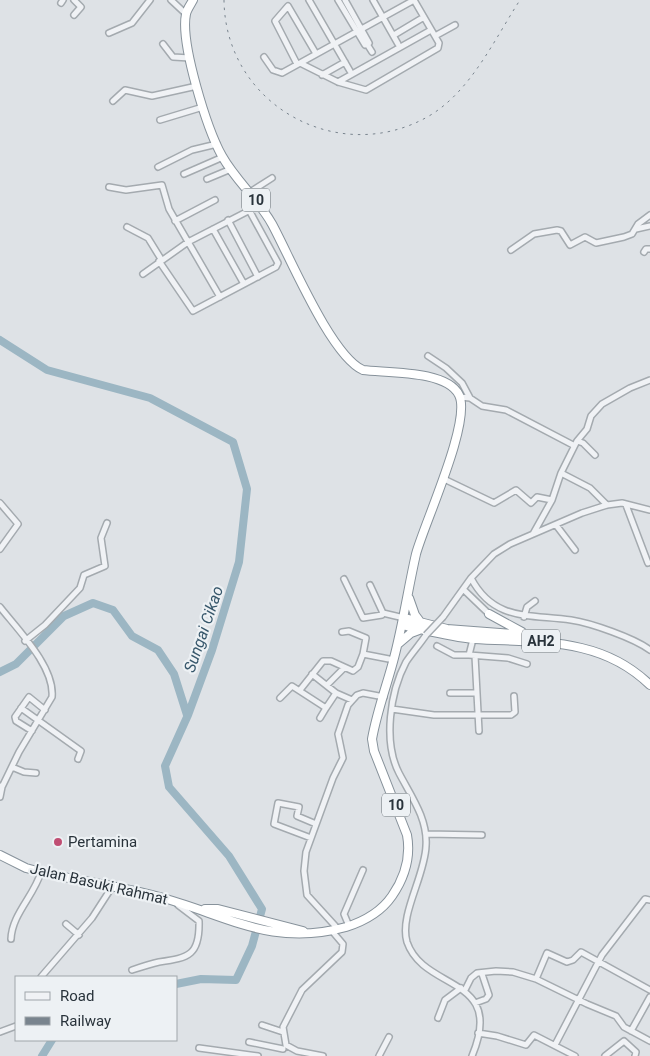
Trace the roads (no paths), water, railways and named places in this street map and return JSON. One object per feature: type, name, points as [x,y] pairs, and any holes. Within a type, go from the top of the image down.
[{"type":"highway","points":[[186,14],[193,0]]},
{"type":"highway","name":"10","points":[[186,14],[190,58],[203,107],[222,157],[260,205],[337,344],[357,367],[378,372],[408,374],[441,380],[455,389],[460,397],[460,414],[444,479],[419,545],[403,621]]},
{"type":"highway","points":[[397,645],[411,633],[423,629],[408,596]]},
{"type":"highway","points":[[489,614],[514,629],[578,642],[609,653],[650,680]]},
{"type":"highway","points":[[475,635],[489,628],[491,622],[489,614]]},
{"type":"highway","name":"AH2","points":[[403,621],[423,629],[533,640],[578,647],[620,662],[650,685]]},
{"type":"highway","name":"Jalan Basuki Rahmat","points":[[0,854],[26,868],[174,902],[273,929],[311,933],[341,928],[372,915],[388,901],[400,883],[408,856],[409,846],[403,823],[372,745],[375,723],[384,697],[403,621]]},
{"type":"highway","points":[[475,635],[532,634]]},
{"type":"street","points":[[74,0],[81,7],[74,15]]},
{"type":"street","points":[[109,33],[132,23],[150,0]]},
{"type":"street","points":[[171,0],[186,14]]},
{"type":"street","points":[[309,0],[350,71]]},
{"type":"street","points":[[373,0],[398,44]]},
{"type":"street","points":[[264,57],[270,67],[282,73],[299,63],[315,52],[414,0],[439,43],[436,50],[366,90],[338,82],[299,63],[275,21],[288,6],[315,52]]},
{"type":"street","points":[[342,1],[372,52]]},
{"type":"street","points":[[394,35],[424,17]]},
{"type":"street","points":[[435,36],[455,25]]},
{"type":"street","points":[[338,82],[432,30]]},
{"type":"street","points":[[163,44],[173,58],[190,58]]},
{"type":"street","points":[[322,75],[345,62]]},
{"type":"street","points":[[113,101],[125,90],[152,96],[197,85]]},
{"type":"street","points":[[160,120],[203,107]]},
{"type":"street","points":[[158,167],[192,150],[217,144]]},
{"type":"street","points":[[184,174],[222,157]]},
{"type":"street","points":[[207,180],[230,169]]},
{"type":"street","points":[[250,192],[272,178]]},
{"type":"street","points":[[109,187],[126,190],[162,185],[175,221],[220,298]]},
{"type":"street","points":[[175,221],[215,200]]},
{"type":"street","points":[[143,274],[160,260],[188,242],[260,205]]},
{"type":"street","points":[[127,227],[148,238],[193,310],[220,298],[276,267],[278,263],[249,210]]},
{"type":"street","points":[[511,250],[534,234],[557,230],[561,231],[568,244],[572,245],[585,237],[599,243],[629,235],[636,229],[638,224],[650,215]]},
{"type":"street","points":[[228,220],[258,277]]},
{"type":"street","points":[[636,229],[650,226]]},
{"type":"street","points":[[213,229],[244,284]]},
{"type":"street","points":[[644,252],[646,249],[650,249]]},
{"type":"street","points":[[428,356],[446,368],[462,383],[470,398]]},
{"type":"street","points":[[533,534],[552,500],[561,473],[575,443],[587,429],[591,416],[602,404],[650,380]]},
{"type":"street","points":[[460,397],[470,398],[482,406],[506,410],[575,443],[583,443],[594,455]]},
{"type":"street","points":[[561,473],[590,488],[607,505]]},
{"type":"street","points":[[444,479],[494,503],[516,490],[531,503],[537,496],[552,500]]},
{"type":"street","points":[[0,503],[18,524],[0,549]]},
{"type":"street","points":[[626,504],[648,563]]},
{"type":"street","points":[[472,1056],[478,1033],[479,1017],[475,1002],[463,989],[421,962],[411,950],[406,937],[407,916],[424,866],[426,834],[415,801],[398,771],[389,733],[392,709],[405,664],[423,629],[443,617],[471,578],[494,554],[510,544],[582,512],[607,505],[626,504],[650,510]]},
{"type":"street","points":[[27,643],[78,590],[82,576],[105,566],[101,538],[107,523]]},
{"type":"street","points":[[556,525],[575,550]]},
{"type":"street","points":[[471,578],[476,588],[489,601],[524,617],[577,621],[631,640],[650,650]]},
{"type":"street","points":[[344,579],[363,618],[366,619],[382,613],[403,621]]},
{"type":"street","points":[[370,585],[382,613]]},
{"type":"street","points":[[464,590],[489,614]]},
{"type":"street","points":[[524,617],[527,607],[535,601]]},
{"type":"street","points":[[0,607],[39,658],[48,672],[52,687],[52,697],[12,766],[1,787],[0,796]]},
{"type":"street","points":[[300,690],[319,664],[325,661],[331,661],[344,668],[356,670],[363,654],[366,638],[349,631],[342,632]]},
{"type":"street","points":[[475,635],[472,656],[479,730]]},
{"type":"street","points":[[437,646],[454,654],[508,658],[527,664]]},
{"type":"street","points":[[363,654],[394,660]]},
{"type":"street","points":[[328,685],[344,668]]},
{"type":"street","points":[[312,674],[336,693],[352,700]]},
{"type":"street","points":[[280,698],[292,686],[326,708]]},
{"type":"street","points":[[341,928],[313,903],[306,890],[304,865],[310,838],[333,778],[343,758],[338,734],[352,700],[363,692],[384,697]]},
{"type":"street","points":[[320,718],[336,693]]},
{"type":"street","points":[[450,693],[477,694]]},
{"type":"street","points":[[392,709],[434,715],[513,714],[515,712],[514,696]]},
{"type":"street","points":[[32,731],[14,719],[29,697],[45,710]]},
{"type":"street","points":[[21,708],[81,752],[78,759]]},
{"type":"street","points":[[12,766],[24,772],[36,773]]},
{"type":"street","points":[[310,838],[274,824],[278,803],[299,807],[297,816],[316,824]]},
{"type":"street","points":[[426,834],[482,835]]},
{"type":"street","points":[[278,1056],[284,1047],[283,1032],[286,1020],[302,990],[342,952],[343,946],[340,938],[344,914],[363,870]]},
{"type":"street","points":[[10,939],[15,919],[31,896],[41,872]]},
{"type":"street","points":[[42,976],[79,935],[112,887]]},
{"type":"street","points":[[554,1045],[598,963],[611,943],[632,918],[642,902],[646,899],[650,900]]},
{"type":"street","points":[[132,970],[182,959],[194,951],[198,938],[199,921],[174,902]]},
{"type":"street","points":[[66,924],[79,935]]},
{"type":"street","points":[[340,938],[341,928]]},
{"type":"street","points":[[536,978],[547,953],[567,962],[573,960],[581,952],[650,990]]},
{"type":"street","points":[[438,1018],[443,1003],[463,989],[471,978],[496,971],[513,972],[536,978],[616,1016],[620,1024],[650,1041]]},
{"type":"street","points":[[475,1002],[488,998],[489,995],[482,974]]},
{"type":"street","points":[[629,1044],[650,997]]},
{"type":"street","points":[[262,1025],[283,1032]]},
{"type":"street","points":[[0,1032],[15,1026]]},
{"type":"street","points":[[478,1033],[526,1045],[534,1035],[576,1056]]},
{"type":"street","points":[[379,1056],[388,1037]]},
{"type":"street","points":[[605,1056],[622,1041],[629,1044],[636,1052],[635,1056]]},
{"type":"street","points":[[249,1042],[284,1047],[323,1056]]},
{"type":"street","points":[[199,1048],[258,1056]]},
{"type":"waterway","name":"Sungai Cikao","points":[[0,340],[47,370],[150,398],[233,442],[247,489],[239,562],[212,650],[188,715],[165,766],[169,787],[229,856],[262,909],[252,946],[236,980],[201,979],[178,984]]},
{"type":"waterway","points":[[0,672],[16,664],[64,616],[93,603],[113,610],[132,636],[158,650],[174,674],[187,715]]},
{"type":"waterway","name":"Sungai Cikao","points":[[42,1056],[51,1041]]},
{"type":"railway","points":[[224,0],[229,37],[244,70],[266,97],[293,117],[325,130],[359,135],[394,130],[429,116],[444,105],[457,93],[480,64],[520,0]]},
{"type":"place","name":"Pertamina","points":[[58,842]]}]
